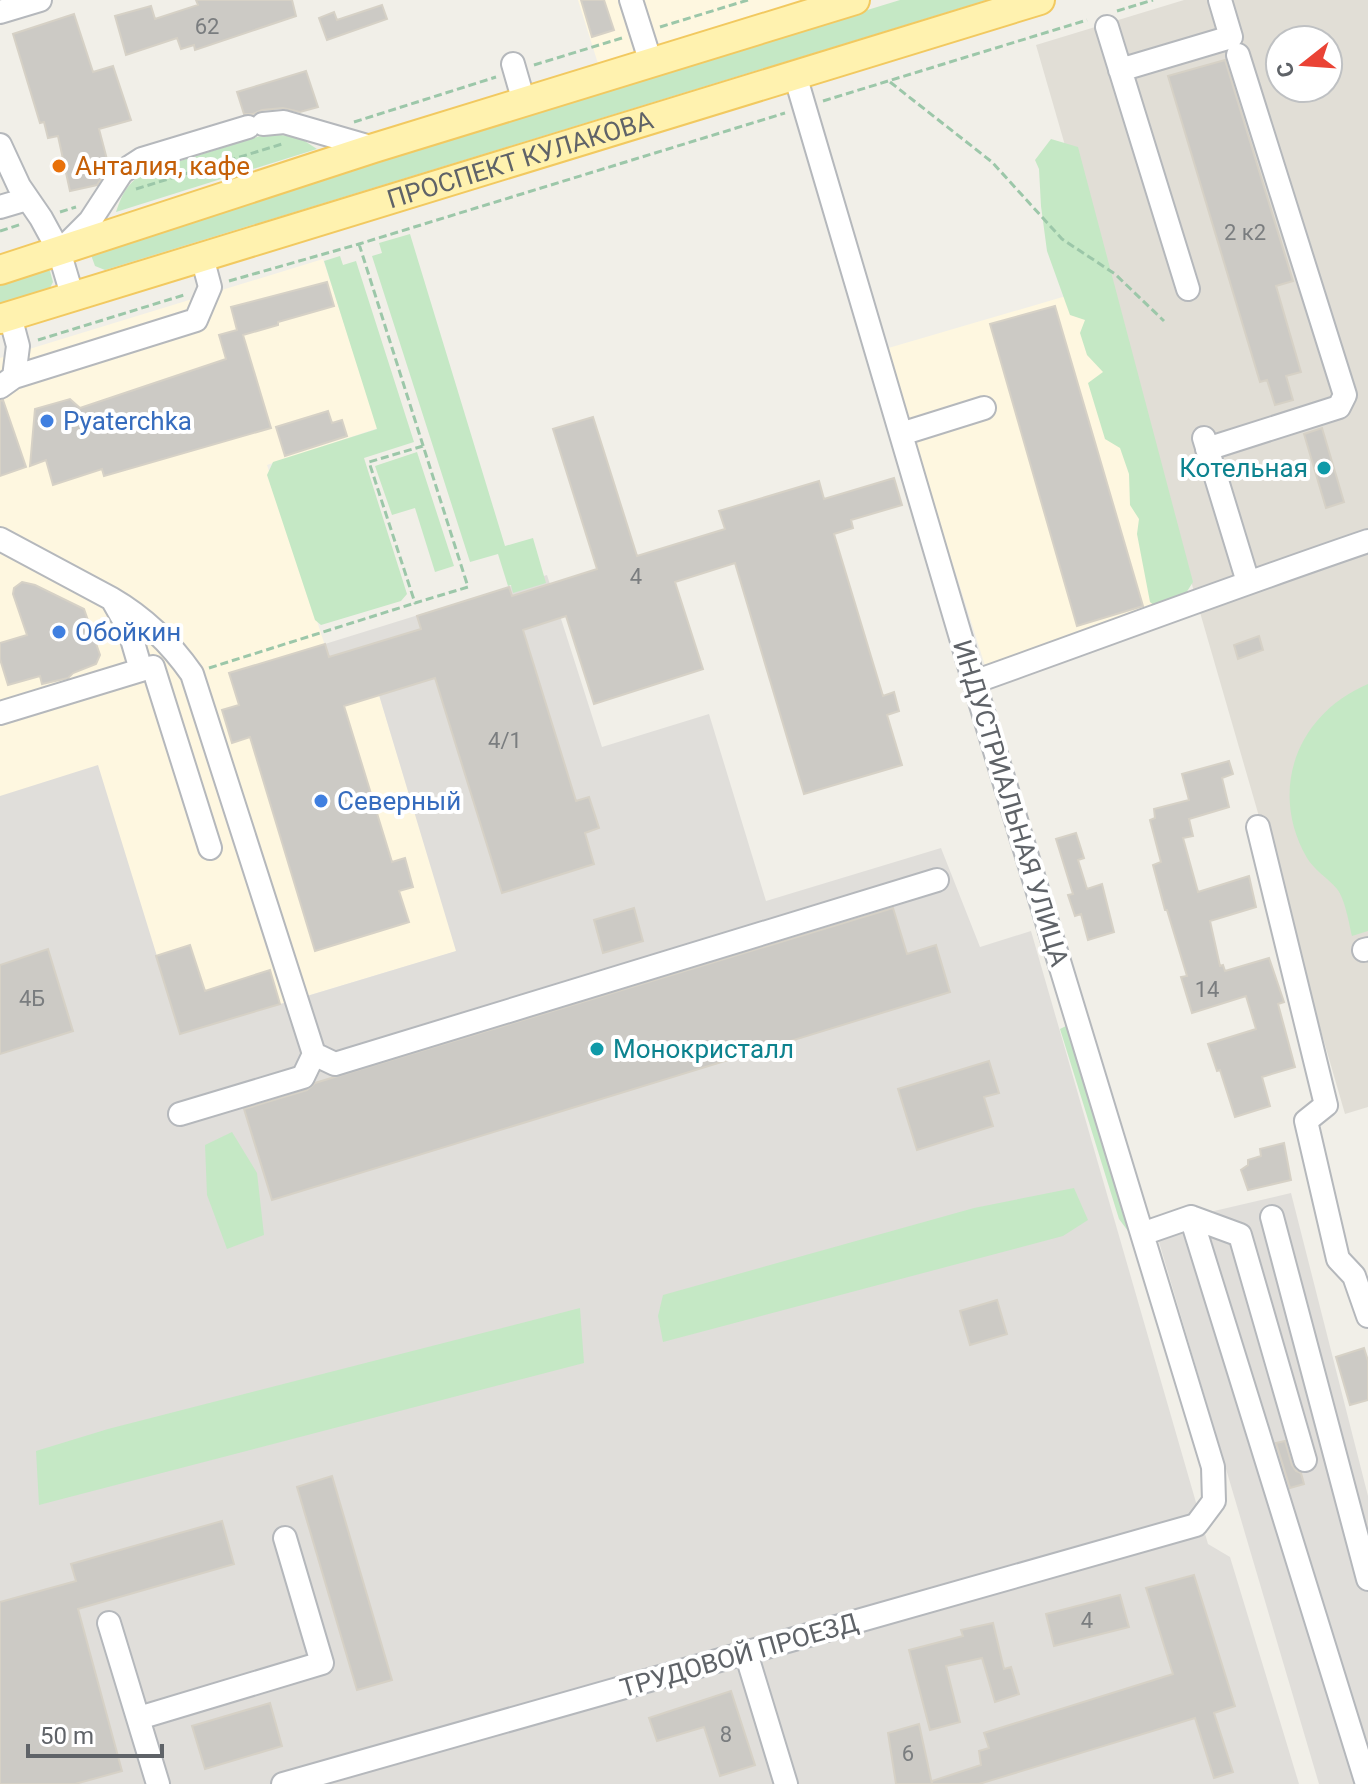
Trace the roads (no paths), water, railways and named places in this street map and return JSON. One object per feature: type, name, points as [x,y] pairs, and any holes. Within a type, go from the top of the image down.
[{"type":"main road","name":"ПРОСПЕКТ КУЛАКОВА","points":[[0,270],[374,148],[855,0]]},
{"type":"main road","name":"ПРОСПЕКТ КУЛАКОВА","points":[[5,318],[1040,0]]},
{"type":"street","points":[[0,12],[40,0]]},
{"type":"street","points":[[633,0],[651,63]]},
{"type":"street","points":[[1120,70],[1231,37],[1220,0]]},
{"type":"street","points":[[1104,19],[1188,289]]},
{"type":"street","points":[[1238,55],[1345,395],[1339,407],[1205,443],[1248,582]]},
{"type":"street","points":[[514,68],[524,102]]},
{"type":"street","name":"ИНДУСТРИАЛЬНАЯ УЛИЦА","points":[[795,75],[974,682],[1213,1467],[1214,1501],[1196,1525]]},
{"type":"street","points":[[59,251],[90,221],[122,172],[142,159],[255,125],[284,122],[374,148]]},
{"type":"street","points":[[0,145],[27,199],[59,251],[73,298]]},
{"type":"street","points":[[0,207],[27,199]]},
{"type":"street","points":[[7,382],[196,320],[210,287],[202,257]]},
{"type":"street","points":[[5,318],[18,346],[7,382]]},
{"type":"street","points":[[901,434],[984,408]]},
{"type":"street","points":[[0,539],[125,606],[163,639],[187,666],[314,1054],[303,1077],[180,1114]]},
{"type":"street","points":[[974,682],[1368,541]]},
{"type":"street","points":[[112,599],[147,668],[210,848]]},
{"type":"street","points":[[0,713],[147,668],[187,666]]},
{"type":"street","points":[[1258,827],[1326,1105],[1306,1121],[1338,1259],[1354,1276],[1368,1316]]},
{"type":"street","points":[[314,1054],[335,1064],[937,880]]},
{"type":"street","points":[[1142,1234],[1191,1217],[1240,1235],[1305,1460]]},
{"type":"street","points":[[1191,1217],[1367,1784]]},
{"type":"street","points":[[1272,1217],[1368,1579]]},
{"type":"street","points":[[1346,1267],[1368,1260]]},
{"type":"street","name":"ТРУДОВОЙ ПРОЕЗД","points":[[283,1784],[1196,1525]]},
{"type":"street","points":[[139,1718],[322,1663],[285,1538]]},
{"type":"street","points":[[109,1623],[158,1784]]},
{"type":"street","points":[[746,1653],[786,1784]]},
{"type":"place","name":"Анталия, кафе","points":[[59,166]]},
{"type":"place","name":"Pyaterchka","points":[[47,421]]},
{"type":"place","name":"Котельная","points":[[1324,468]]},
{"type":"place","name":"Обойкин","points":[[59,632]]},
{"type":"place","name":"Северный","points":[[321,801]]},
{"type":"place","name":"Монокристалл","points":[[597,1049]]}]
